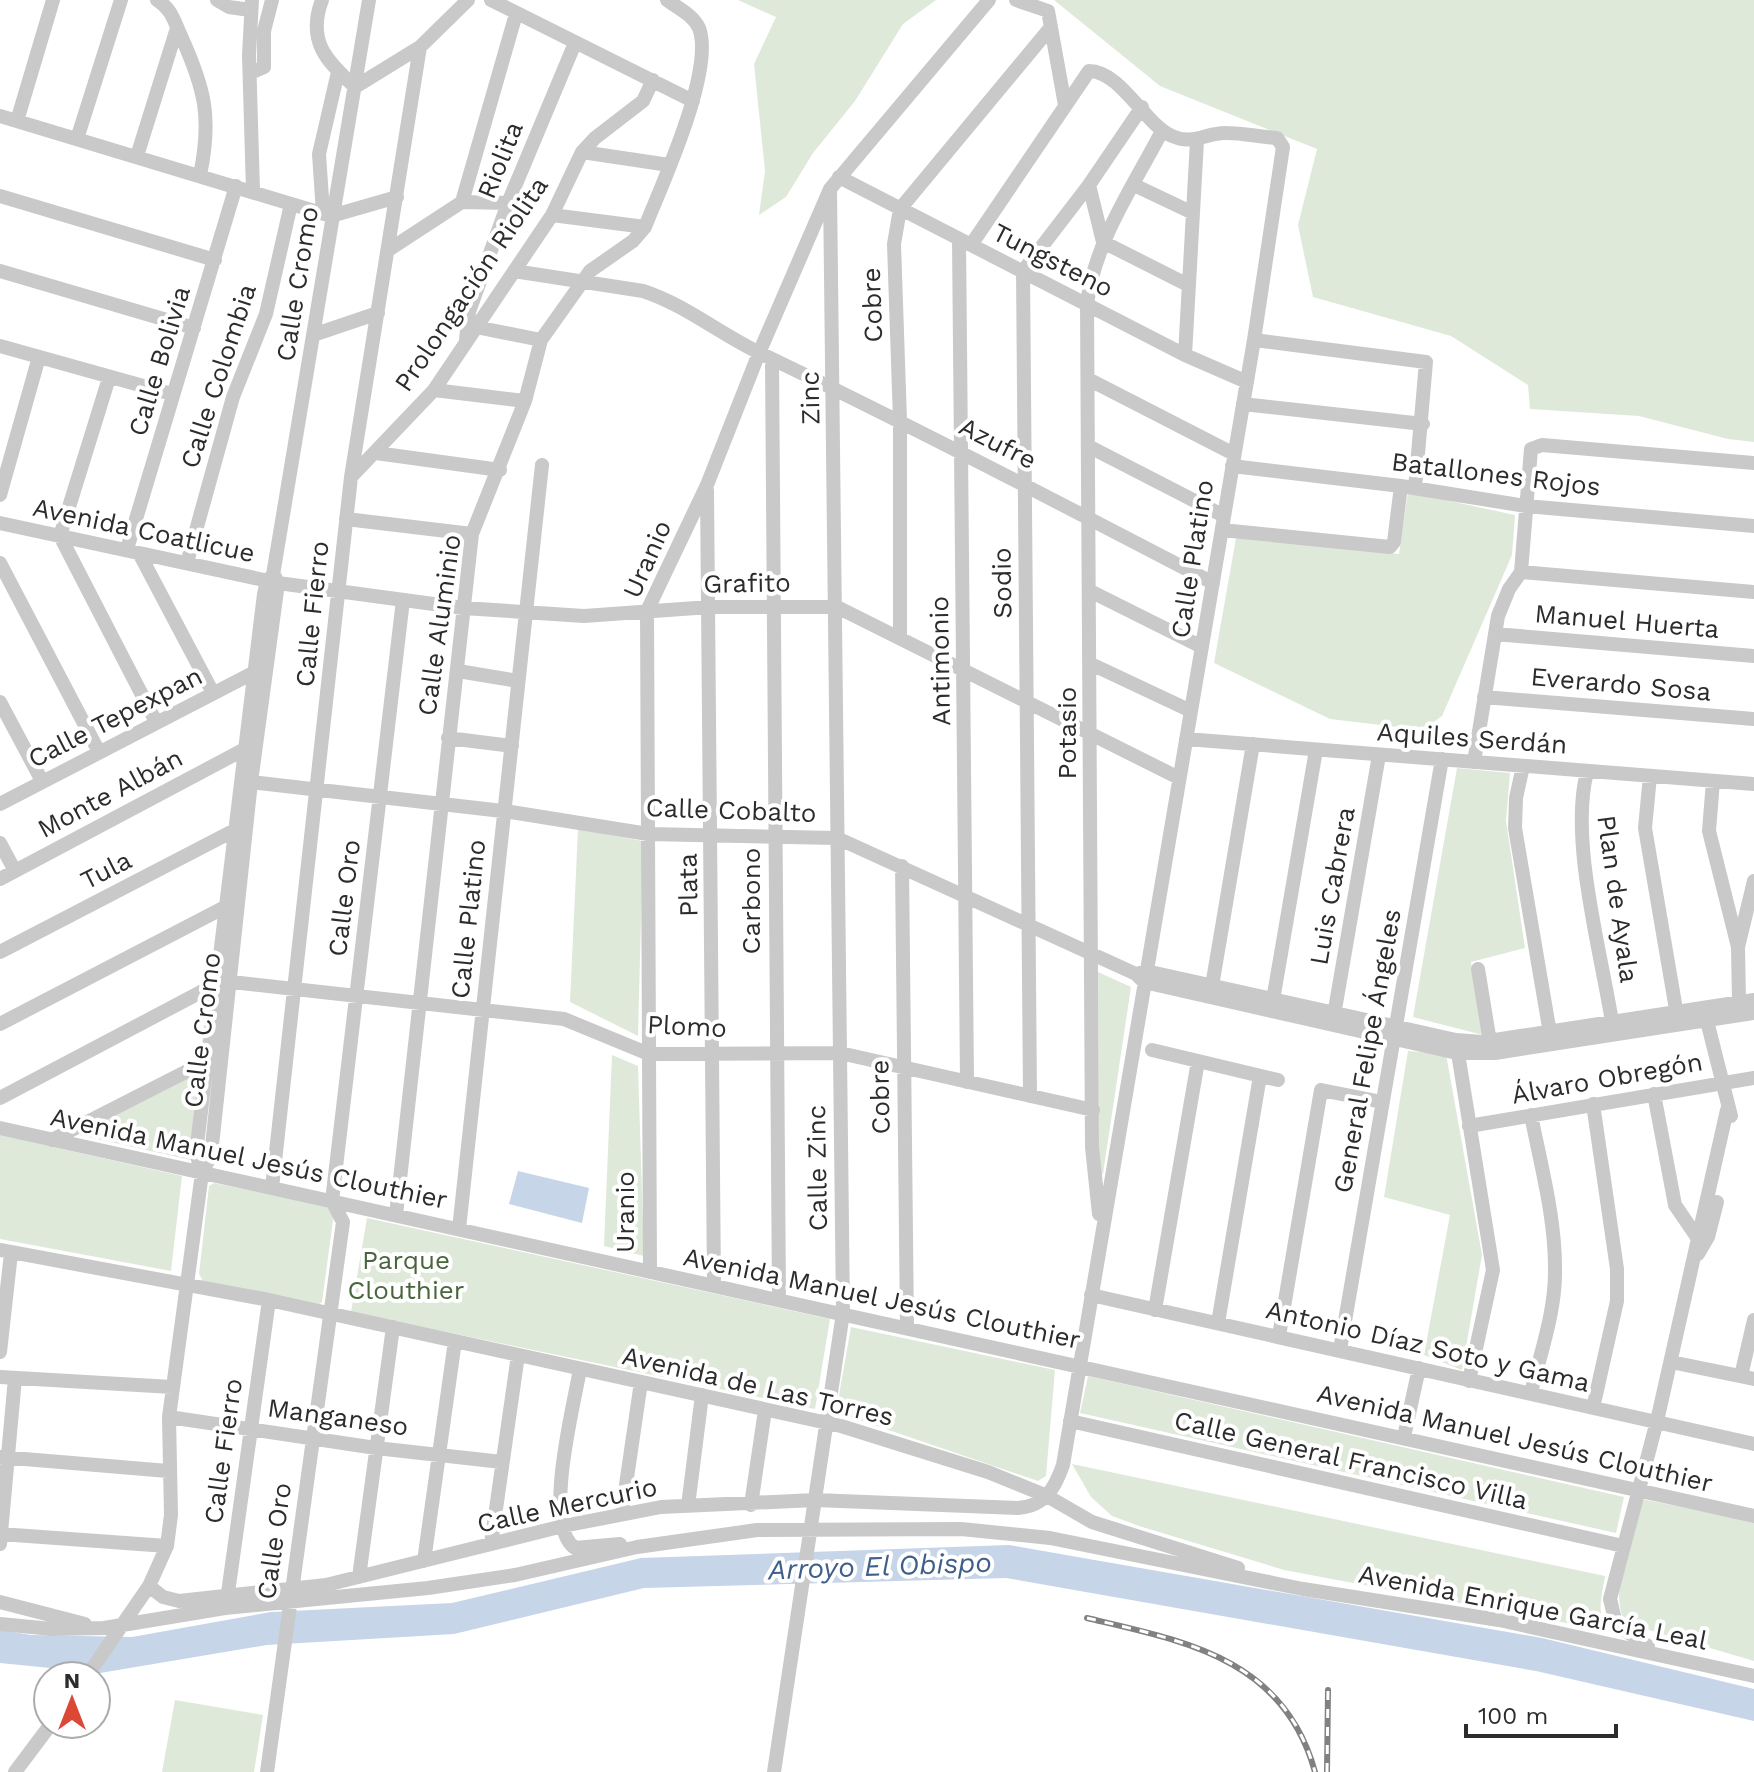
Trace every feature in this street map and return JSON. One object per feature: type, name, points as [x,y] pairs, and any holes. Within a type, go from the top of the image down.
[{"type":"street","points":[[17,121],[53,0]]},
{"type":"street","points":[[77,139],[121,0]]},
{"type":"street","points":[[157,0],[175,14],[206,99],[207,138],[200,175]]},
{"type":"street","points":[[217,0],[229,7],[251,5],[253,191]]},
{"type":"street","points":[[250,73],[264,67],[264,31],[272,0]]},
{"type":"street","points":[[322,0],[314,31],[338,72],[355,87],[420,47],[468,0]]},
{"type":"street","name":"Calle Cromo","points":[[202,1173],[196,1153],[209,1060],[225,983],[227,906],[253,673],[273,580],[313,335],[327,215],[355,87],[369,0]]},
{"type":"street","points":[[491,0],[693,101]]},
{"type":"street","name":"Calle Aluminio","points":[[396,1215],[472,534],[525,401],[541,340],[579,284],[645,227],[693,101],[702,58],[702,40],[690,16],[667,0]]},
{"type":"street","name":"Uranio","points":[[650,1272],[647,611],[766,356],[834,183],[989,0]]},
{"type":"street","points":[[1016,0],[1048,11],[1065,105]]},
{"type":"street","points":[[137,156],[175,14]]},
{"type":"street","points":[[462,202],[516,14]]},
{"type":"street","points":[[900,209],[1051,27]]},
{"type":"street","name":"Riolita","points":[[466,345],[469,312],[508,203],[575,43]]},
{"type":"street","name":"Calle Fierro","points":[[272,1188],[351,477],[420,47]]},
{"type":"street","points":[[965,242],[1089,71],[1101,73],[1142,107],[1162,131],[1197,141],[1185,355]]},
{"type":"street","points":[[327,215],[319,154],[338,72]]},
{"type":"street","name":"Prolongación Riolita","points":[[351,477],[434,390],[552,215],[582,152],[595,138],[643,101],[653,80]]},
{"type":"street","points":[[1023,271],[1089,185],[1142,107]]},
{"type":"street","points":[[0,116],[327,215],[397,197]]},
{"type":"street","name":"Potasio","points":[[1101,1226],[1093,1177],[1087,305],[1090,278],[1103,242],[1162,131]]},
{"type":"street","name":"Calle Platino","points":[[1047,1496],[1056,1485],[1063,1465],[1142,976],[1213,583],[1283,153],[1282,143],[1277,138],[1227,133],[1197,141]]},
{"type":"street","points":[[582,152],[669,165]]},
{"type":"street","name":"Tungsteno","points":[[834,183],[900,209],[1185,355],[1247,382]]},
{"type":"street","name":"Zinc","points":[[834,183],[837,607]]},
{"type":"street","points":[[1089,185],[1103,242],[1188,285]]},
{"type":"street","points":[[1134,185],[1193,213]]},
{"type":"street","name":"Calle Bolivia","points":[[133,551],[172,394],[236,186]]},
{"type":"street","points":[[0,196],[215,260]]},
{"type":"street","points":[[390,249],[462,202],[508,203]]},
{"type":"street","name":"Calle Colombia","points":[[187,563],[233,397],[266,314],[291,204]]},
{"type":"street","name":"Cobre","points":[[900,209],[894,244],[900,420],[900,637]]},
{"type":"street","points":[[552,215],[645,227]]},
{"type":"street","name":"Antimonio","points":[[965,242],[961,451],[967,1082]]},
{"type":"street","points":[[0,271],[194,328]]},
{"type":"street","name":"Azufre","points":[[514,271],[579,284],[628,288],[662,297],[766,356],[1025,483],[1213,583]]},
{"type":"street","name":"Sodio","points":[[1023,271],[1030,1096]]},
{"type":"street","points":[[313,335],[378,313]]},
{"type":"street","points":[[476,327],[541,340]]},
{"type":"street","points":[[1088,446],[1223,523],[1390,547],[1394,542],[1423,424],[1426,362],[1254,340]]},
{"type":"street","points":[[0,346],[172,394]]},
{"type":"street","name":"Carbono","points":[[766,356],[773,606],[779,1299]]},
{"type":"street","points":[[0,495],[39,357]]},
{"type":"street","points":[[109,378],[60,536],[156,722]]},
{"type":"street","points":[[1088,379],[1233,460]]},
{"type":"street","points":[[434,390],[525,401]]},
{"type":"street","points":[[1243,404],[1423,424]]},
{"type":"street","points":[[1474,762],[1495,634],[1504,599],[1521,572],[1529,454],[1535,446],[1754,463]]},
{"type":"street","points":[[376,453],[500,470]]},
{"type":"street","name":"Batallones Rojos","points":[[1233,460],[1526,506],[1754,526]]},
{"type":"street","name":"Calle Platino","points":[[459,1229],[542,465]]},
{"type":"street","name":"Plata","points":[[707,485],[714,1285]]},
{"type":"street","points":[[346,519],[472,534]]},
{"type":"street","name":"Avenida Coatlicue","points":[[0,523],[273,580]]},
{"type":"street","points":[[133,551],[213,693]]},
{"type":"street","points":[[0,563],[99,752]]},
{"type":"street","points":[[1521,572],[1754,592]]},
{"type":"street","name":"Calle Cromo","points":[[202,1173],[211,1155],[225,983],[273,580]]},
{"type":"street","name":"Grafito","points":[[273,580],[339,592],[526,614],[584,616],[710,607],[837,607],[1179,778]]},
{"type":"street","points":[[1090,591],[1202,647]]},
{"type":"street","name":"Calle Oro","points":[[332,1201],[403,600]]},
{"type":"street","name":"Calle Zinc","points":[[774,1772],[843,1313],[837,607]]},
{"type":"street","name":"Manuel Huerta","points":[[1495,634],[1754,656]]},
{"type":"street","points":[[1091,664],[1191,711]]},
{"type":"street","points":[[458,671],[518,681]]},
{"type":"street","name":"Calle Tepexpan","points":[[0,804],[253,673]]},
{"type":"street","name":"Everardo Sosa","points":[[1484,697],[1754,719]]},
{"type":"street","points":[[0,702],[42,781]]},
{"type":"street","points":[[448,738],[512,746]]},
{"type":"street","name":"Aquiles Serdán","points":[[1186,739],[1754,784]]},
{"type":"street","points":[[1211,992],[1253,744]]},
{"type":"street","name":"Monte Albán","points":[[0,879],[243,750]]},
{"type":"street","points":[[1273,1000],[1316,750]]},
{"type":"street","name":"Luis Cabrera","points":[[1334,1019],[1379,755]]},
{"type":"street","name":"General Felipe Ángeles","points":[[1340,1350],[1442,759]]},
{"type":"street","points":[[1523,766],[1516,798],[1515,828],[1551,1037]]},
{"type":"street","name":"Plan de Ayala","points":[[1587,772],[1582,791],[1580,832],[1613,1027]]},
{"type":"street","points":[[1650,776],[1645,828],[1677,1018]]},
{"type":"street","points":[[1705,1014],[1747,1001],[1738,947],[1709,831],[1713,781]]},
{"type":"street","name":"Calle Cobalto","points":[[251,782],[504,811],[648,834],[837,838],[1092,957],[1142,976],[1211,992]]},
{"type":"street","name":"Tula","points":[[0,952],[235,830]]},
{"type":"street","points":[[0,843],[15,871]]},
{"type":"street","name":"Cobre","points":[[902,866],[907,1327]]},
{"type":"street","points":[[1738,947],[1754,881]]},
{"type":"street","points":[[0,1024],[227,906]]},
{"type":"street","points":[[1478,969],[1490,1042]]},
{"type":"street","points":[[0,1098],[225,983]]},
{"type":"street","name":"Plomo","points":[[225,983],[564,1019],[649,1054],[840,1053],[1093,1110]]},
{"type":"street","points":[[1211,992],[1273,1000],[1334,1019]]},
{"type":"street","points":[[1211,992],[1495,1053],[1551,1037]]},
{"type":"street","points":[[1457,1047],[1551,1037],[1705,1014],[1754,1013]]},
{"type":"street","points":[[1659,1653],[1624,1631],[1612,1615],[1611,1592],[1699,1247],[1733,1132],[1734,1123],[1727,1110],[1705,1014]]},
{"type":"street","points":[[1457,1047],[1493,1270],[1469,1381]]},
{"type":"street","points":[[1152,1050],[1278,1080]]},
{"type":"street","points":[[52,1140],[209,1060]]},
{"type":"street","points":[[1155,1310],[1198,1061]]},
{"type":"street","points":[[1218,1323],[1260,1076]]},
{"type":"street","name":"Álvaro Obregón","points":[[1469,1126],[1754,1078]]},
{"type":"street","points":[[1279,1336],[1321,1090],[1382,1102]]},
{"type":"street","points":[[1654,1094],[1675,1205],[1699,1247]]},
{"type":"street","points":[[1593,1104],[1617,1269],[1617,1301],[1593,1408]]},
{"type":"street","points":[[1531,1115],[1548,1202],[1555,1271],[1554,1296],[1531,1393]]},
{"type":"street","name":"Avenida Manuel Jesús Clouthier","points":[[1,1127],[1754,1516]]},
{"type":"street","points":[[99,1660],[149,1586],[167,1546],[171,1515],[169,1417],[202,1173]]},
{"type":"street","points":[[332,1201],[343,1222],[351,1211],[370,1209]]},
{"type":"street","name":"Calle Oro","points":[[267,1772],[343,1222]]},
{"type":"street","points":[[0,1352],[6,1251]]},
{"type":"street","name":"Avenida de Las Torres","points":[[6,1251],[269,1300],[828,1423],[937,1455],[1047,1496],[1092,1522],[1303,1589]]},
{"type":"street","name":"Antonio Díaz Soto y Gama","points":[[1091,1295],[1754,1444]]},
{"type":"street","name":"Calle Fierro","points":[[226,1601],[269,1300]]},
{"type":"street","points":[[1671,1362],[1748,1377],[1754,1320]]},
{"type":"street","points":[[359,1577],[393,1327]]},
{"type":"street","points":[[424,1561],[455,1341]]},
{"type":"street","points":[[491,1544],[518,1355]]},
{"type":"street","points":[[1404,1437],[1419,1368]]},
{"type":"street","points":[[580,1369],[560,1496],[568,1542],[575,1548],[612,1544],[637,1547]]},
{"type":"street","points":[[0,1544],[7,1378],[172,1387]]},
{"type":"street","points":[[622,1512],[641,1382]]},
{"type":"street","points":[[688,1506],[702,1395]]},
{"type":"street","points":[[751,1505],[765,1410]]},
{"type":"street","name":"Manganeso","points":[[169,1417],[376,1448],[502,1462]]},
{"type":"street","name":"Calle General Francisco Villa","points":[[1070,1421],[1623,1546]]},
{"type":"street","points":[[3,1457],[168,1471]]},
{"type":"street","name":"Calle Mercurio","points":[[149,1586],[163,1597],[179,1601],[289,1599],[327,1591],[359,1577],[622,1512],[815,1500],[1018,1508],[1033,1506],[1047,1496]]},
{"type":"street","points":[[757,1530],[766,1523],[797,1517],[799,1511],[790,1502]]},
{"type":"street","points":[[327,1591],[485,1580],[637,1547],[757,1530],[809,1533],[1020,1533],[1303,1589]]},
{"type":"street","points":[[0,1534],[167,1546]]},
{"type":"street","name":"Avenida Enrique García Leal","points":[[1303,1589],[1499,1620],[1754,1676]]},
{"type":"street","points":[[0,1624],[52,1629],[124,1626],[226,1601]]},
{"type":"street","points":[[0,1602],[104,1628]]},
{"type":"street","points":[[15,1772],[39,1740]]},
{"type":"green space","points":[[738,0],[936,0],[903,24],[855,101],[813,153],[786,197],[759,215],[765,171],[754,64],[776,17]]},
{"type":"green space","points":[[1054,0],[1754,0],[1754,442],[1728,439],[1639,416],[1530,409],[1528,385],[1451,336],[1313,297],[1298,225],[1317,149],[1160,86]]},
{"type":"green space","points":[[1408,492],[1515,515],[1512,555],[1442,716],[1427,727],[1406,728],[1330,719],[1214,663],[1236,538],[1399,554]]},
{"type":"green space","points":[[1457,768],[1510,773],[1506,821],[1525,948],[1471,962],[1483,1035],[1413,1017]]},
{"type":"green space","points":[[578,829],[643,841],[638,1036],[570,1002]]},
{"type":"green space","points":[[1098,972],[1131,987],[1103,1174],[1099,1172]]},
{"type":"green space","points":[[1408,1051],[1446,1054],[1482,1255],[1462,1370],[1424,1355],[1450,1215],[1384,1197]]},
{"type":"green space","points":[[612,1055],[638,1066],[644,1256],[604,1246]]},
{"type":"green space","points":[[202,1067],[191,1160],[79,1135]]},
{"type":"green space","points":[[0,1135],[182,1176],[171,1271],[0,1239]]},
{"type":"green space","name":"Parque Clouthier","points":[[214,1183],[329,1206],[334,1213],[322,1302],[317,1306],[203,1281],[199,1274],[209,1186]]},
{"type":"green space","name":"Parque Clouthier","points":[[367,1218],[830,1319],[815,1409],[351,1312]]},
{"type":"green space","points":[[851,1327],[1055,1370],[1046,1476],[1038,1481],[836,1412]]},
{"type":"green space","points":[[1088,1376],[1624,1497],[1616,1533],[1080,1413]]},
{"type":"green space","points":[[1072,1464],[1605,1576],[1601,1611],[1609,1631],[1284,1570],[1139,1526],[1112,1516],[1091,1497]]},
{"type":"green space","points":[[1642,1499],[1754,1522],[1754,1661],[1625,1623],[1620,1609],[1620,1578]]},
{"type":"green space","points":[[175,1700],[263,1715],[254,1772],[162,1772]]},
{"type":"water","points":[[518,1171],[589,1188],[582,1223],[509,1204]]},
{"type":"water","name":"Arroyo El Obispo","points":[[1009,1545],[1542,1638],[1754,1689],[1754,1721],[1536,1671],[1006,1578],[644,1588],[454,1634],[267,1645],[112,1671],[112,1660],[32,1660],[32,1666],[0,1663],[0,1630],[31,1635],[132,1637],[271,1612],[452,1603],[641,1558]]},
{"type":"railway","points":[[1087,1618],[1194,1647],[1226,1661],[1255,1679],[1280,1703],[1300,1734],[1315,1772]]},
{"type":"railway","points":[[1327,1772],[1328,1690]]}]
